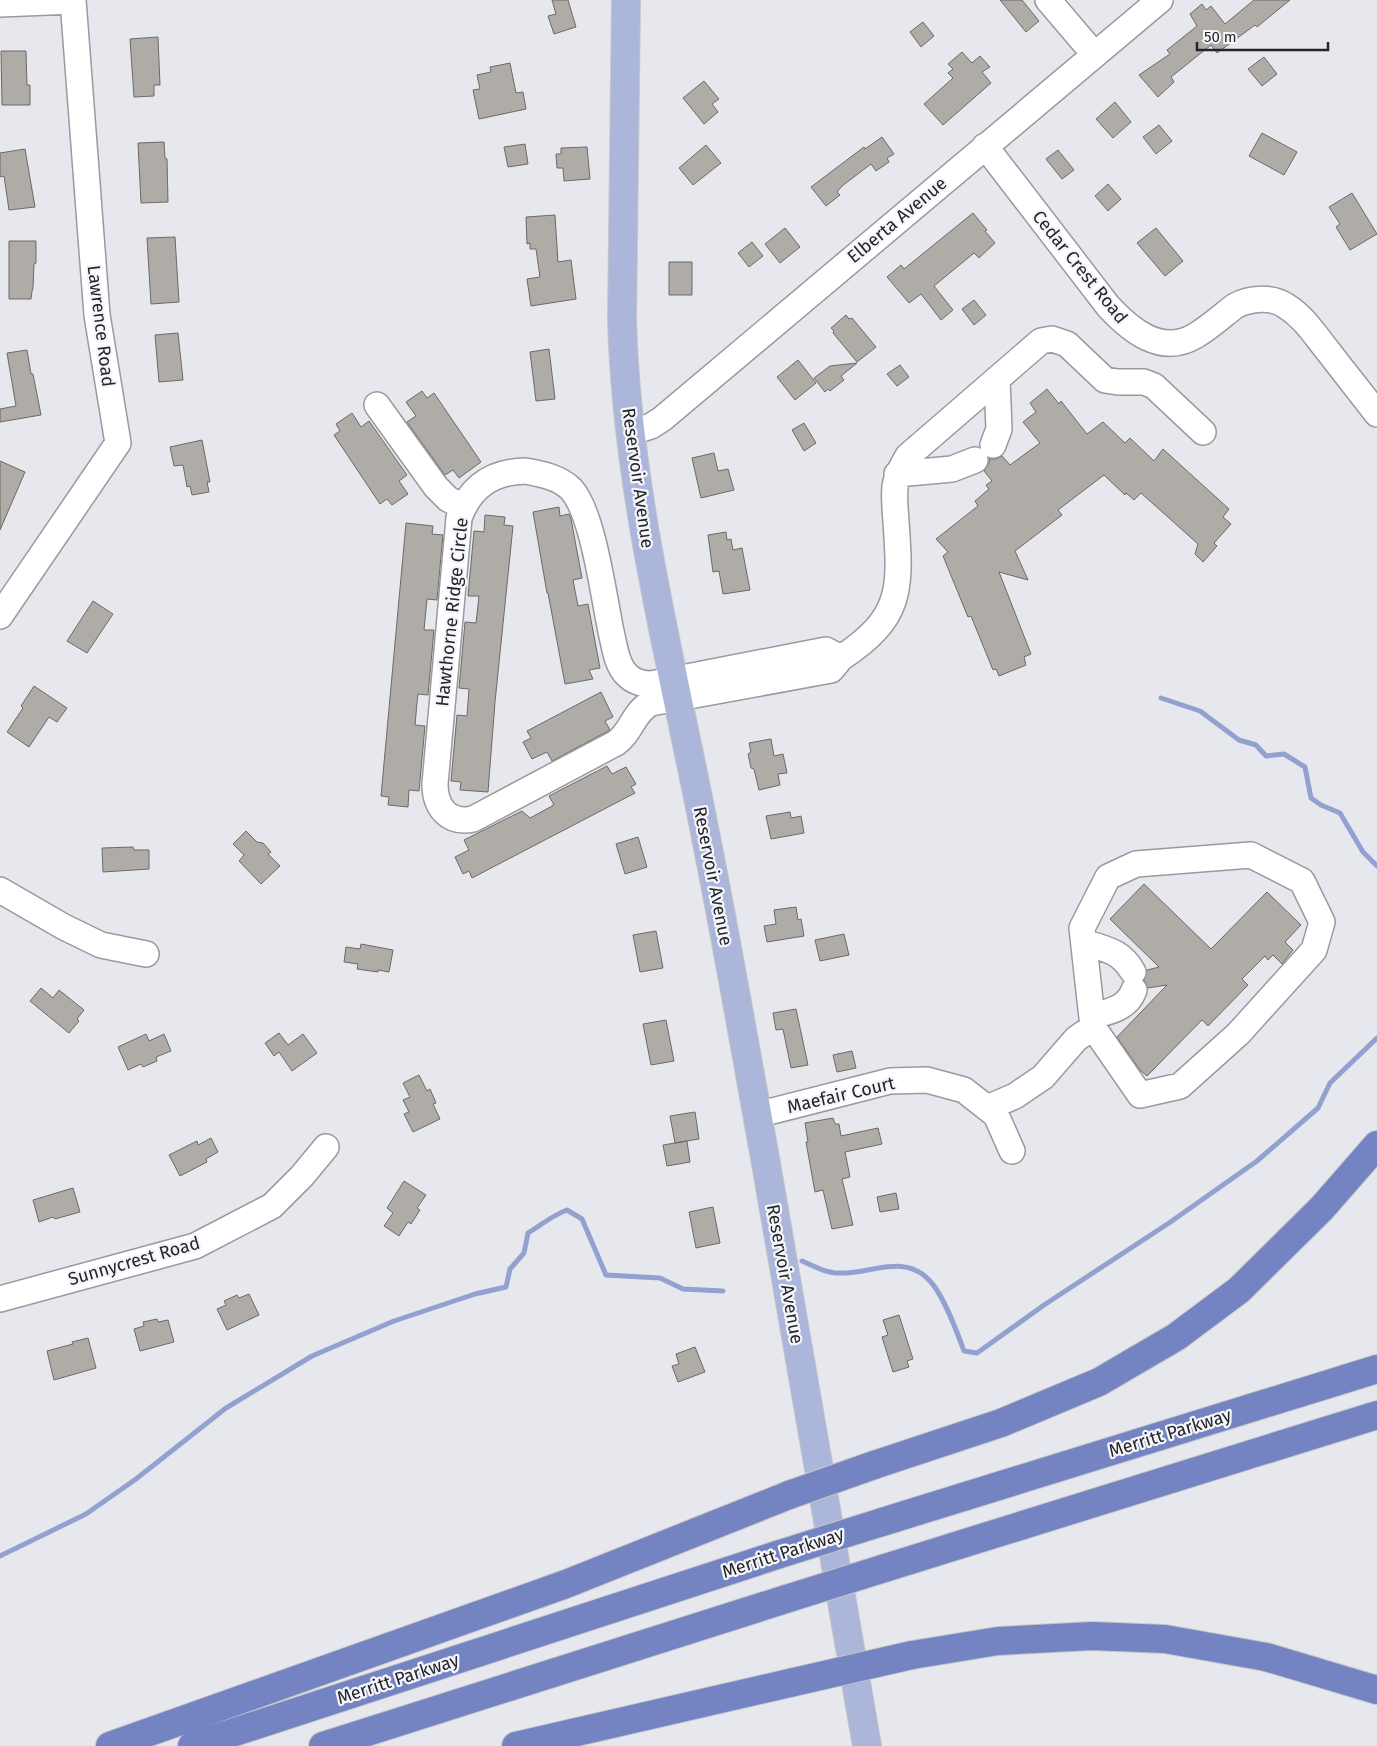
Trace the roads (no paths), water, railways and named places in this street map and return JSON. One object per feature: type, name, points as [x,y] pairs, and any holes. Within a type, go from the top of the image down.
[{"type":"highway","points":[[1239,1290],[1322,1208],[1377,1145]]},
{"type":"highway","points":[[110,1746],[566,1584],[789,1495],[1002,1423],[1099,1382],[1176,1336],[1239,1290],[1377,1172]]},
{"type":"highway","name":"Merritt Parkway","points":[[192,1746],[780,1554],[1377,1369]]},
{"type":"highway","points":[[323,1746],[786,1599],[1377,1415]]},
{"type":"highway","points":[[516,1746],[912,1655],[1008,1640],[1092,1636],[1165,1639],[1266,1656],[1377,1690]]},
{"type":"main road","name":"Reservoir Avenue","points":[[626,0],[622,303],[624,372],[630,433],[641,508],[707,843],[757,1115],[818,1455],[867,1746]]},
{"type":"street","points":[[0,4],[73,0]]},
{"type":"street","name":"Lawrence Road","points":[[0,616],[118,443],[97,315],[73,0]]},
{"type":"street","points":[[1048,0],[1094,54]]},
{"type":"street","name":"Elberta Avenue","points":[[630,433],[651,426],[662,419],[1160,0]]},
{"type":"street","name":"Cedar Crest Road","points":[[985,146],[1108,306],[1134,331],[1154,341],[1175,343],[1195,336],[1242,302],[1260,299],[1286,305],[1302,318],[1377,414]]},
{"type":"street","points":[[675,688],[831,670],[841,658],[863,644],[878,629],[888,614],[896,590],[899,567],[893,489],[897,474],[908,456],[1041,341],[1052,339],[1067,344],[1105,380],[1144,382],[1154,386],[1203,432]]},
{"type":"street","points":[[897,474],[952,469],[984,452],[999,429],[997,379]]},
{"type":"street","points":[[377,405],[436,487],[448,499],[463,507]]},
{"type":"street","name":"Hawthorne Ridge Circle","points":[[525,471],[536,473],[558,480],[566,485],[578,498],[588,524],[606,612],[620,665],[625,674],[636,682],[675,688],[646,705],[620,740],[486,813],[465,820],[450,816],[444,812],[436,800],[435,784],[450,610],[459,518],[463,507],[474,492],[490,479],[506,472],[525,471]]},
{"type":"street","points":[[1251,855],[1302,881],[1322,922],[1314,950],[1238,1034],[1180,1086],[1140,1095],[1092,1022],[1084,942],[1082,928],[1108,877],[1136,864],[1251,855]]},
{"type":"street","points":[[0,890],[64,928],[101,945],[146,954]]},
{"type":"street","points":[[987,1108],[1015,1096],[1043,1076],[1092,1022],[1130,1000],[1134,981],[1125,960],[1113,951],[1084,942]]},
{"type":"street","name":"Maefair Court","points":[[757,1115],[890,1081],[928,1080],[964,1090],[996,1115],[1012,1151]]},
{"type":"street","name":"Sunnycrest Road","points":[[0,1299],[195,1246],[272,1206],[302,1176],[326,1147]]},
{"type":"waterway","points":[[1161,698],[1200,711],[1239,740],[1256,745],[1266,756],[1284,754],[1305,767],[1311,798],[1321,805],[1340,813],[1363,852],[1377,866]]},
{"type":"waterway","points":[[802,1261],[834,1273],[850,1273],[898,1266],[920,1272],[930,1281],[940,1296],[950,1314],[964,1351],[977,1353],[1044,1305],[1169,1223],[1257,1161],[1318,1108],[1330,1083],[1377,1038]]},
{"type":"waterway","points":[[0,1556],[86,1514],[136,1479],[226,1408],[312,1356],[394,1321],[475,1294],[506,1287],[510,1269],[524,1253],[528,1233],[561,1212],[567,1210],[582,1219],[606,1275],[660,1278],[683,1289],[723,1291]]}]
